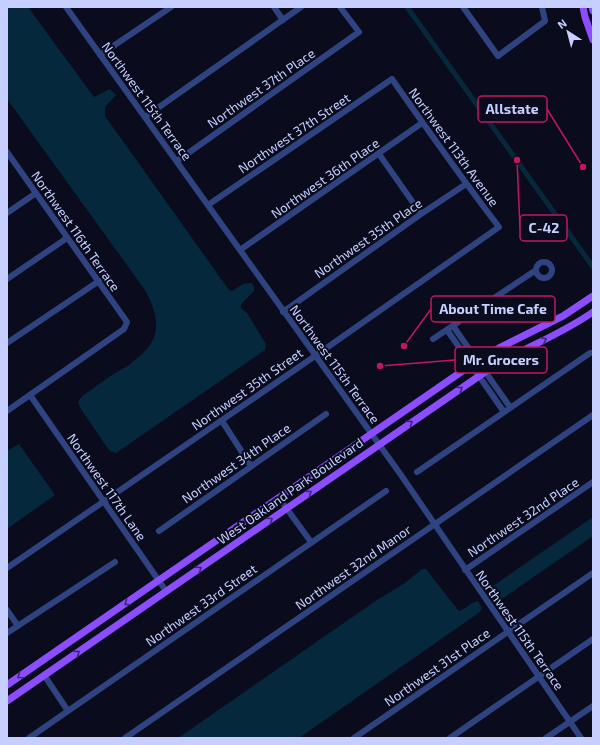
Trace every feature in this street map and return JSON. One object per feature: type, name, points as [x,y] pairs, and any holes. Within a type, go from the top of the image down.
[{"type":"main road","points":[[583,7],[593,40]]},
{"type":"main road","points":[[592,7],[593,11]]},
{"type":"main road","name":"West Oakland Park Boulevard","points":[[7,685],[474,363],[499,348],[563,316],[593,296]]},
{"type":"main road","name":"West Oakland Park Boulevard","points":[[7,701],[482,374],[509,357],[566,329],[593,312]]},
{"type":"street","points":[[67,9],[75,7]]},
{"type":"street","points":[[100,55],[170,7]]},
{"type":"street","points":[[274,7],[283,20]]},
{"type":"street","points":[[145,117],[301,7]]},
{"type":"street","name":"Northwest 37th Place","points":[[177,161],[359,32],[340,7]]},
{"type":"street","points":[[463,7],[498,56],[545,21],[542,7]]},
{"type":"street","name":"Northwest 115th Terrace","points":[[67,9],[379,444],[581,738]]},
{"type":"street","name":"Northwest 113th Avenue","points":[[392,79],[466,184],[499,227]]},
{"type":"street","name":"Northwest 37th Street","points":[[208,205],[392,79]]},
{"type":"street","name":"Northwest 36th Place","points":[[240,250],[422,123]]},
{"type":"street","name":"Northwest 116th Terrace","points":[[7,152],[127,322],[124,329],[30,395]]},
{"type":"street","points":[[379,154],[421,214]]},
{"type":"street","name":"Northwest 35th Place","points":[[283,312],[421,214],[466,184]]},
{"type":"street","points":[[7,213],[36,193]]},
{"type":"street","name":"Northwest 35th Street","points":[[7,568],[222,421],[499,227]]},
{"type":"street","points":[[7,279],[67,238]]},
{"type":"street","points":[[433,339],[536,270]]},
{"type":"street","points":[[7,343],[99,281]]},
{"type":"street","points":[[453,326],[474,363]]},
{"type":"street","points":[[447,330],[510,408]]},
{"type":"street","points":[[417,472],[590,353]]},
{"type":"street","points":[[482,374],[504,412]]},
{"type":"street","points":[[7,411],[30,395]]},
{"type":"street","name":"Northwest 117th Lane","points":[[30,395],[166,591]]},
{"type":"street","name":"Northwest 34th Place","points":[[159,531],[326,414]]},
{"type":"street","name":"Northwest 32nd Manor","points":[[125,738],[593,415]]},
{"type":"street","points":[[222,421],[251,466]]},
{"type":"street","name":"Northwest 32nd Place","points":[[465,570],[593,482]]},
{"type":"street","name":"Northwest 33rd Street","points":[[29,738],[386,491]]},
{"type":"street","points":[[279,498],[311,542]]},
{"type":"street","points":[[7,633],[115,562]]},
{"type":"street","name":"Northwest 31st Place","points":[[354,738],[593,573]]},
{"type":"street","points":[[7,610],[18,626]]},
{"type":"street","points":[[450,738],[593,639]]},
{"type":"street","points":[[44,675],[68,711]]},
{"type":"street","points":[[546,738],[593,706]]},
{"type":"water","points":[[7,7],[28,7],[94,97],[110,89],[116,95],[105,107],[105,116],[229,290],[232,291],[243,284],[252,283],[254,287],[254,291],[241,304],[241,308],[247,313],[266,344],[265,350],[116,453],[110,451],[106,446],[81,409],[78,402],[81,397],[107,378],[127,366],[143,353],[154,337],[156,329],[155,314],[145,290],[7,99]]},
{"type":"water","points":[[19,444],[55,495],[7,529],[7,451]]},
{"type":"water","points":[[593,517],[593,536],[502,599],[495,599],[492,596],[490,588]]},
{"type":"water","points":[[422,569],[426,569],[459,611],[478,601],[482,608],[480,612],[299,738],[178,738],[377,600],[405,583]]},
{"type":"waterway","points":[[407,7],[593,267]]},
{"type":"place","name":"C-42","points":[[517,160]]},
{"type":"place","name":"Allstate","points":[[583,167]]},
{"type":"place","name":"About Time Cafe","points":[[404,346]]},
{"type":"place","name":"Mr. Grocers","points":[[380,366]]}]
